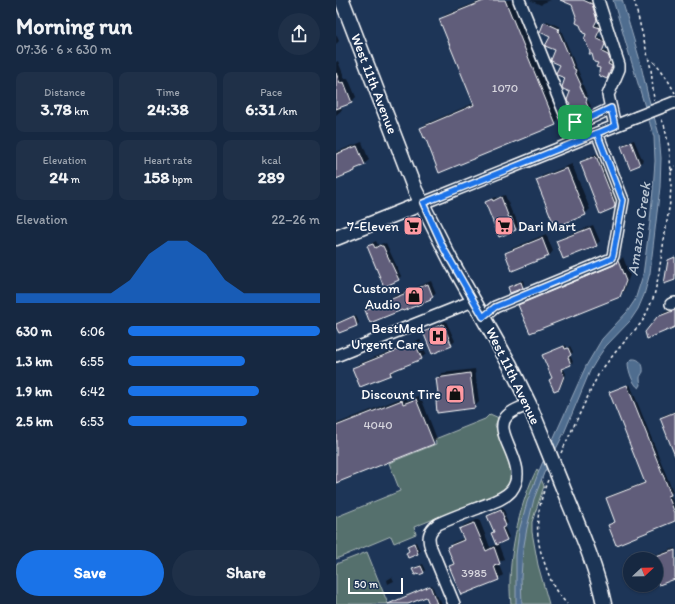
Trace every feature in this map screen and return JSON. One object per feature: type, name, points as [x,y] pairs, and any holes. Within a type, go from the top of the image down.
[{"type":"main road","name":"West 11th Avenue","points":[[342,0],[415,190],[423,203],[444,249],[510,365],[529,404],[542,436],[554,482],[588,550],[604,604]]},
{"type":"main road","points":[[336,238],[423,203]]},
{"type":"street","points":[[519,0],[566,116],[579,123],[586,138]]},
{"type":"street","points":[[598,0],[619,65],[619,69],[608,93],[615,126]]},
{"type":"street","points":[[423,203],[663,106]]},
{"type":"street","points":[[579,123],[611,108]]},
{"type":"street","points":[[483,317],[495,307],[611,259],[613,256],[623,200],[597,133]]},
{"type":"street","points":[[336,356],[473,301]]},
{"type":"street","points":[[454,604],[431,548],[429,540],[430,533],[438,524],[502,498],[511,491],[518,478],[518,471],[504,434],[504,422],[506,416],[529,404]]},
{"type":"path","points":[[564,445],[599,373],[642,322],[648,310],[654,296],[658,278],[670,202],[672,171],[667,134],[664,124],[663,106],[652,79],[634,0]]},
{"type":"path","points":[[648,59],[652,60],[656,64],[675,93]]},
{"type":"path","points":[[672,171],[675,166]]},
{"type":"path","points":[[554,482],[542,498],[539,515],[539,543],[541,555],[554,587],[567,604]]},
{"type":"green space","points":[[490,414],[499,418],[495,425],[513,470],[512,480],[506,488],[501,492],[414,527],[416,534],[394,543],[391,536],[336,559],[336,517],[400,491],[389,463],[436,444],[435,439],[485,419]]},
{"type":"green space","points":[[537,469],[544,486],[532,522],[532,532],[538,565],[549,604],[511,604],[510,571],[515,535],[525,499]]},
{"type":"green space","points":[[367,552],[388,604],[336,604],[336,564]]},
{"type":"water","points":[[613,0],[622,0],[639,57],[659,134],[661,158],[660,187],[650,273],[644,295],[638,309],[630,321],[606,346],[590,371],[564,433],[544,473],[534,499],[523,551],[521,577],[522,604],[516,604],[516,555],[519,531],[527,502],[541,466],[586,366],[602,339],[627,312],[635,300],[643,275],[653,190],[655,161],[654,137]]},
{"type":"water","points":[[632,359],[641,362],[643,367],[643,372],[640,378],[641,385],[639,388],[633,381],[629,369],[628,363]]},
{"type":"building","points":[[486,0],[505,0],[556,125],[439,173],[420,128],[474,105],[439,19]]},
{"type":"building","points":[[560,0],[583,0],[592,4],[597,20],[594,26],[600,28],[596,38],[604,42],[605,44],[602,52],[608,55],[610,60],[608,64],[612,66],[607,79],[600,76],[600,68],[596,67],[598,63],[594,62],[592,54],[589,54],[590,52],[584,40],[586,34],[583,33],[580,25],[576,23],[577,19],[572,5]]},
{"type":"building","points":[[544,22],[559,29],[558,30],[574,69],[576,70],[575,72],[581,85],[580,86],[585,97],[587,98],[586,102],[589,109],[588,112],[581,114],[571,110],[569,105],[570,103],[567,100],[570,92],[562,87],[565,78],[557,75],[556,73],[560,65],[551,61],[555,50],[545,46],[550,37],[540,32]]},
{"type":"building","points":[[336,73],[340,83],[344,82],[352,103],[336,109]]},
{"type":"building","points":[[631,142],[640,165],[630,169],[621,146]]},
{"type":"building","points":[[357,146],[365,165],[336,179],[336,154]]},
{"type":"building","points":[[596,156],[615,204],[614,208],[600,214],[580,162]]},
{"type":"building","points":[[567,168],[586,215],[555,227],[536,180]]},
{"type":"building","points":[[501,197],[509,218],[511,217],[516,230],[499,237],[485,202],[492,199],[493,201]]},
{"type":"building","points":[[590,228],[597,246],[563,259],[556,241]]},
{"type":"building","points":[[542,238],[549,256],[512,271],[505,253]]},
{"type":"building","points":[[373,244],[375,248],[380,245],[383,246],[399,280],[384,287],[367,246]]},
{"type":"building","points":[[675,257],[675,280],[664,284],[668,260]]},
{"type":"building","points":[[618,261],[626,281],[620,297],[530,333],[518,305],[614,265]]},
{"type":"building","points":[[521,282],[523,288],[510,293],[508,287]]},
{"type":"building","points":[[428,284],[433,297],[430,299],[431,300],[370,323],[365,310]]},
{"type":"building","points":[[675,310],[675,327],[647,339],[645,332],[657,317]]},
{"type":"building","points":[[354,316],[357,326],[339,333],[336,324]]},
{"type":"building","points":[[443,324],[452,346],[432,354],[423,332]]},
{"type":"building","points":[[415,343],[422,359],[390,372],[391,375],[360,387],[352,368]]},
{"type":"building","points":[[564,346],[565,349],[568,348],[571,355],[568,357],[571,365],[561,369],[564,376],[559,389],[554,391],[549,380],[552,378],[542,355]]},
{"type":"building","points":[[470,373],[475,408],[437,413],[436,401],[439,401],[436,378]]},
{"type":"building","points":[[627,385],[671,495],[668,496],[675,513],[675,521],[616,545],[608,525],[615,522],[606,498],[645,483],[609,392]]},
{"type":"building","points":[[416,399],[434,444],[336,483],[336,426],[402,400],[403,404]]},
{"type":"building","points":[[675,412],[675,456],[660,418]]},
{"type":"building","points":[[501,510],[506,526],[502,528],[507,540],[496,545],[491,533],[494,532],[487,516]]},
{"type":"building","points":[[474,523],[486,551],[494,547],[500,564],[494,566],[499,580],[461,595],[449,566],[454,564],[447,547],[464,540],[459,529]]},
{"type":"building","points":[[414,543],[418,554],[408,558],[406,553],[409,551],[407,546]]},
{"type":"building","points":[[675,550],[675,579],[663,584],[663,554]]},
{"type":"building","points":[[421,566],[424,573],[415,575],[412,569]]},
{"type":"building","points":[[430,586],[437,604],[429,604],[426,597],[408,604],[388,604]]},
{"type":"place","name":"7-Eleven","points":[[413,226]]},
{"type":"place","name":"Dari Mart","points":[[504,226]]},
{"type":"place","name":"Custom Audio","points":[[414,296]]},
{"type":"place","name":"BestMed Urgent Care","points":[[438,336]]},
{"type":"place","name":"Discount Tire","points":[[455,394]]},
{"type":"route","points":[[575,122],[580,122],[611,108],[615,126],[597,133],[586,138],[544,154],[423,203],[444,249],[483,317],[495,307],[611,259],[613,256],[623,200],[597,133],[586,138],[580,125],[575,122]]},
{"type":"water label","name":"Amazon Creek","points":[[639,229]]}]
